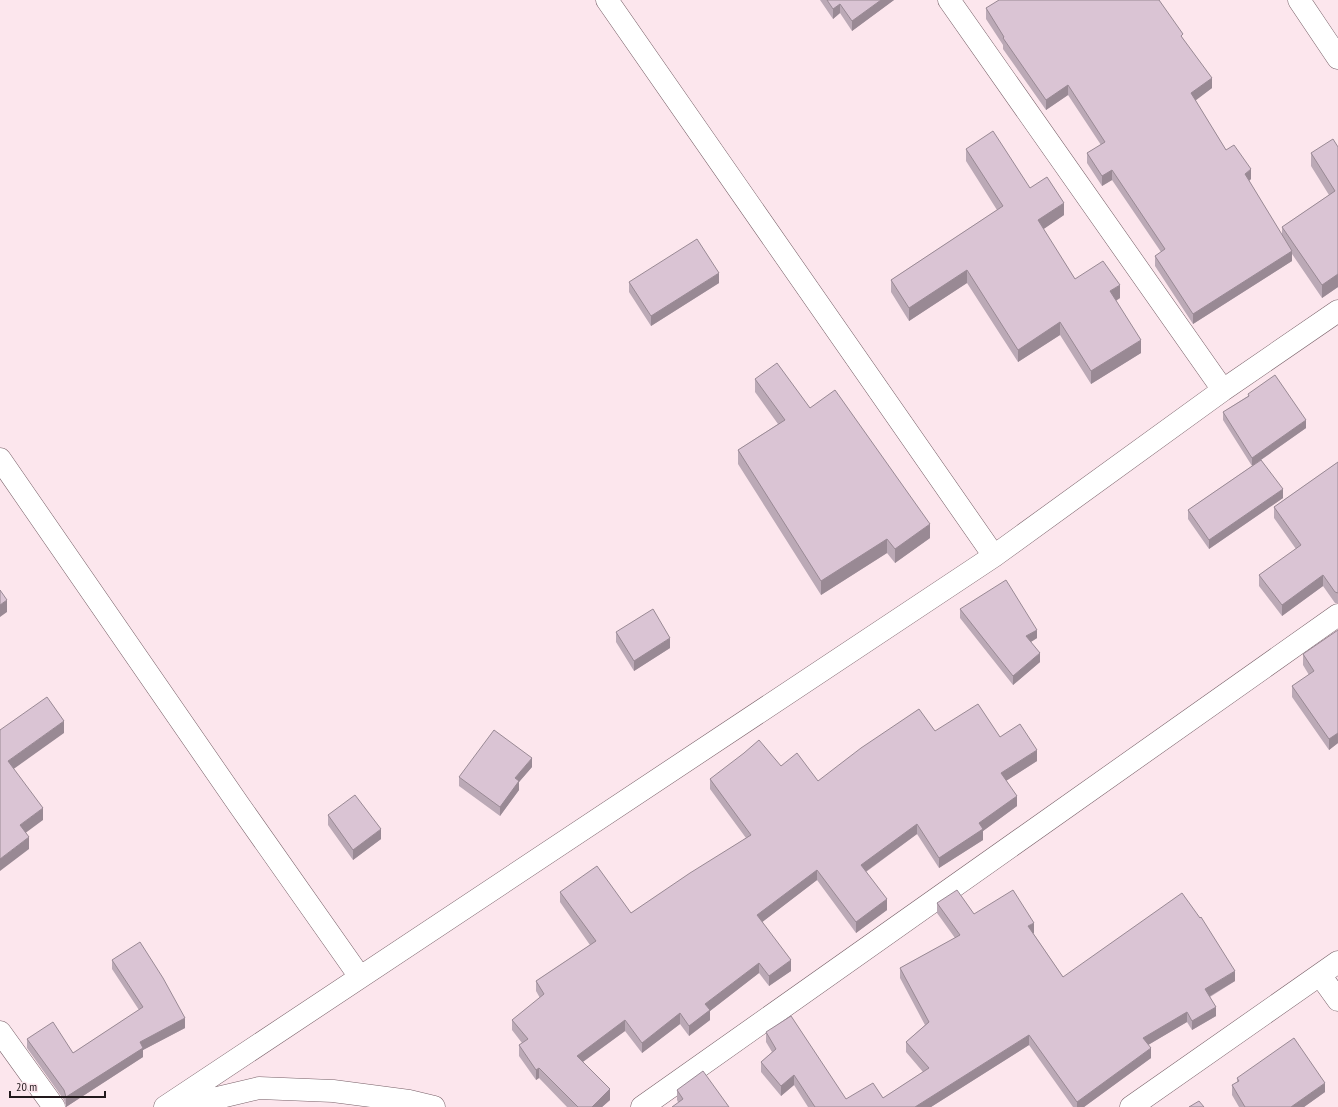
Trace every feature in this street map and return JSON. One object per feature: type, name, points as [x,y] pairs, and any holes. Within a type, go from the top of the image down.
[{"type":"street","points":[[607,0],[994,556]]},
{"type":"street","points":[[949,0],[1223,390]]},
{"type":"street","points":[[1299,0],[1338,58]]},
{"type":"street","points":[[164,1107],[994,556],[1223,390],[1338,311]]},
{"type":"street","points":[[0,459],[234,799],[360,977]]},
{"type":"street","points":[[642,1107],[1338,615]]},
{"type":"street","points":[[1131,1107],[1338,962]]},
{"type":"street","points":[[1320,975],[1338,1000]]},
{"type":"street","points":[[0,1032],[54,1107]]},
{"type":"street","points":[[179,1107],[259,1088],[332,1091],[409,1100],[434,1107]]},
{"type":"building","points":[[827,0],[881,0],[852,21],[840,4],[833,9]]},
{"type":"building","points":[[999,0],[1159,0],[1183,34],[1181,36],[1212,78],[1191,93],[1226,150],[1234,145],[1251,169],[1245,174],[1292,251],[1193,314],[1155,256],[1165,249],[1112,170],[1102,176],[1087,153],[1105,142],[1068,85],[1046,100],[1003,38],[1004,37],[986,8]]},
{"type":"building","points":[[993,131],[1030,188],[1047,177],[1064,203],[1038,220],[1075,279],[1103,261],[1120,285],[1110,291],[1141,340],[1091,371],[1060,322],[1018,350],[967,270],[909,308],[891,280],[1003,206],[966,149]]},
{"type":"building","points":[[1333,139],[1338,147],[1338,274],[1322,285],[1282,227],[1335,191],[1311,153]]},
{"type":"building","points":[[697,239],[719,273],[651,316],[629,282]]},
{"type":"building","points":[[777,363],[810,408],[835,390],[930,524],[895,549],[887,539],[821,581],[738,450],[785,420],[755,379]]},
{"type":"building","points":[[1275,375],[1306,420],[1252,458],[1223,412],[1249,396],[1248,394]]},
{"type":"building","points":[[1261,460],[1283,489],[1209,540],[1188,510]]},
{"type":"building","points":[[1338,462],[1338,593],[1335,592],[1323,575],[1282,605],[1259,575],[1301,545],[1274,507]]},
{"type":"building","points":[[1006,580],[1037,630],[1026,636],[1040,653],[1013,676],[960,609]]},
{"type":"building","points":[[0,590],[7,600],[0,605]]},
{"type":"building","points":[[653,609],[670,638],[634,661],[616,632]]},
{"type":"building","points":[[1338,630],[1338,733],[1329,739],[1292,686],[1314,671],[1303,654]]},
{"type":"building","points":[[47,697],[64,721],[8,761],[43,808],[20,825],[29,837],[0,859],[0,730]]},
{"type":"building","points":[[978,704],[1000,737],[1020,724],[1037,750],[1001,773],[1017,796],[979,823],[983,829],[939,858],[917,824],[861,865],[887,899],[856,922],[817,870],[757,915],[791,960],[769,976],[759,963],[705,1004],[710,1010],[689,1026],[680,1013],[642,1043],[625,1020],[577,1056],[610,1089],[592,1107],[578,1107],[539,1068],[536,1070],[519,1045],[528,1039],[512,1020],[544,994],[536,981],[596,941],[560,892],[597,866],[631,913],[690,873],[751,835],[710,779],[759,740],[781,766],[797,753],[818,781],[861,748],[919,709],[935,731]]},
{"type":"building","points":[[494,730],[532,758],[515,778],[519,781],[500,807],[459,777]]},
{"type":"building","points":[[355,795],[381,829],[353,850],[328,815]]},
{"type":"building","points":[[957,890],[974,914],[1013,890],[1034,923],[1028,926],[1063,977],[1182,893],[1200,918],[1201,917],[1235,971],[1205,989],[1216,1007],[1192,1021],[1187,1012],[1143,1038],[1151,1048],[1077,1102],[1029,1035],[915,1107],[815,1107],[794,1075],[781,1086],[761,1062],[776,1049],[766,1032],[791,1016],[846,1099],[873,1083],[883,1098],[929,1068],[906,1042],[929,1022],[900,968],[960,935],[937,903]]},
{"type":"building","points":[[140,942],[163,978],[185,1018],[140,1042],[143,1048],[66,1097],[64,1090],[27,1039],[53,1022],[73,1053],[143,1007],[112,960]]},
{"type":"building","points":[[1294,1038],[1325,1083],[1291,1107],[1245,1107],[1232,1085],[1239,1081],[1237,1078]]},
{"type":"building","points":[[703,1071],[729,1107],[672,1107],[683,1099],[677,1090]]},
{"type":"building","points":[[1199,1101],[1204,1107],[1189,1107]]}]
